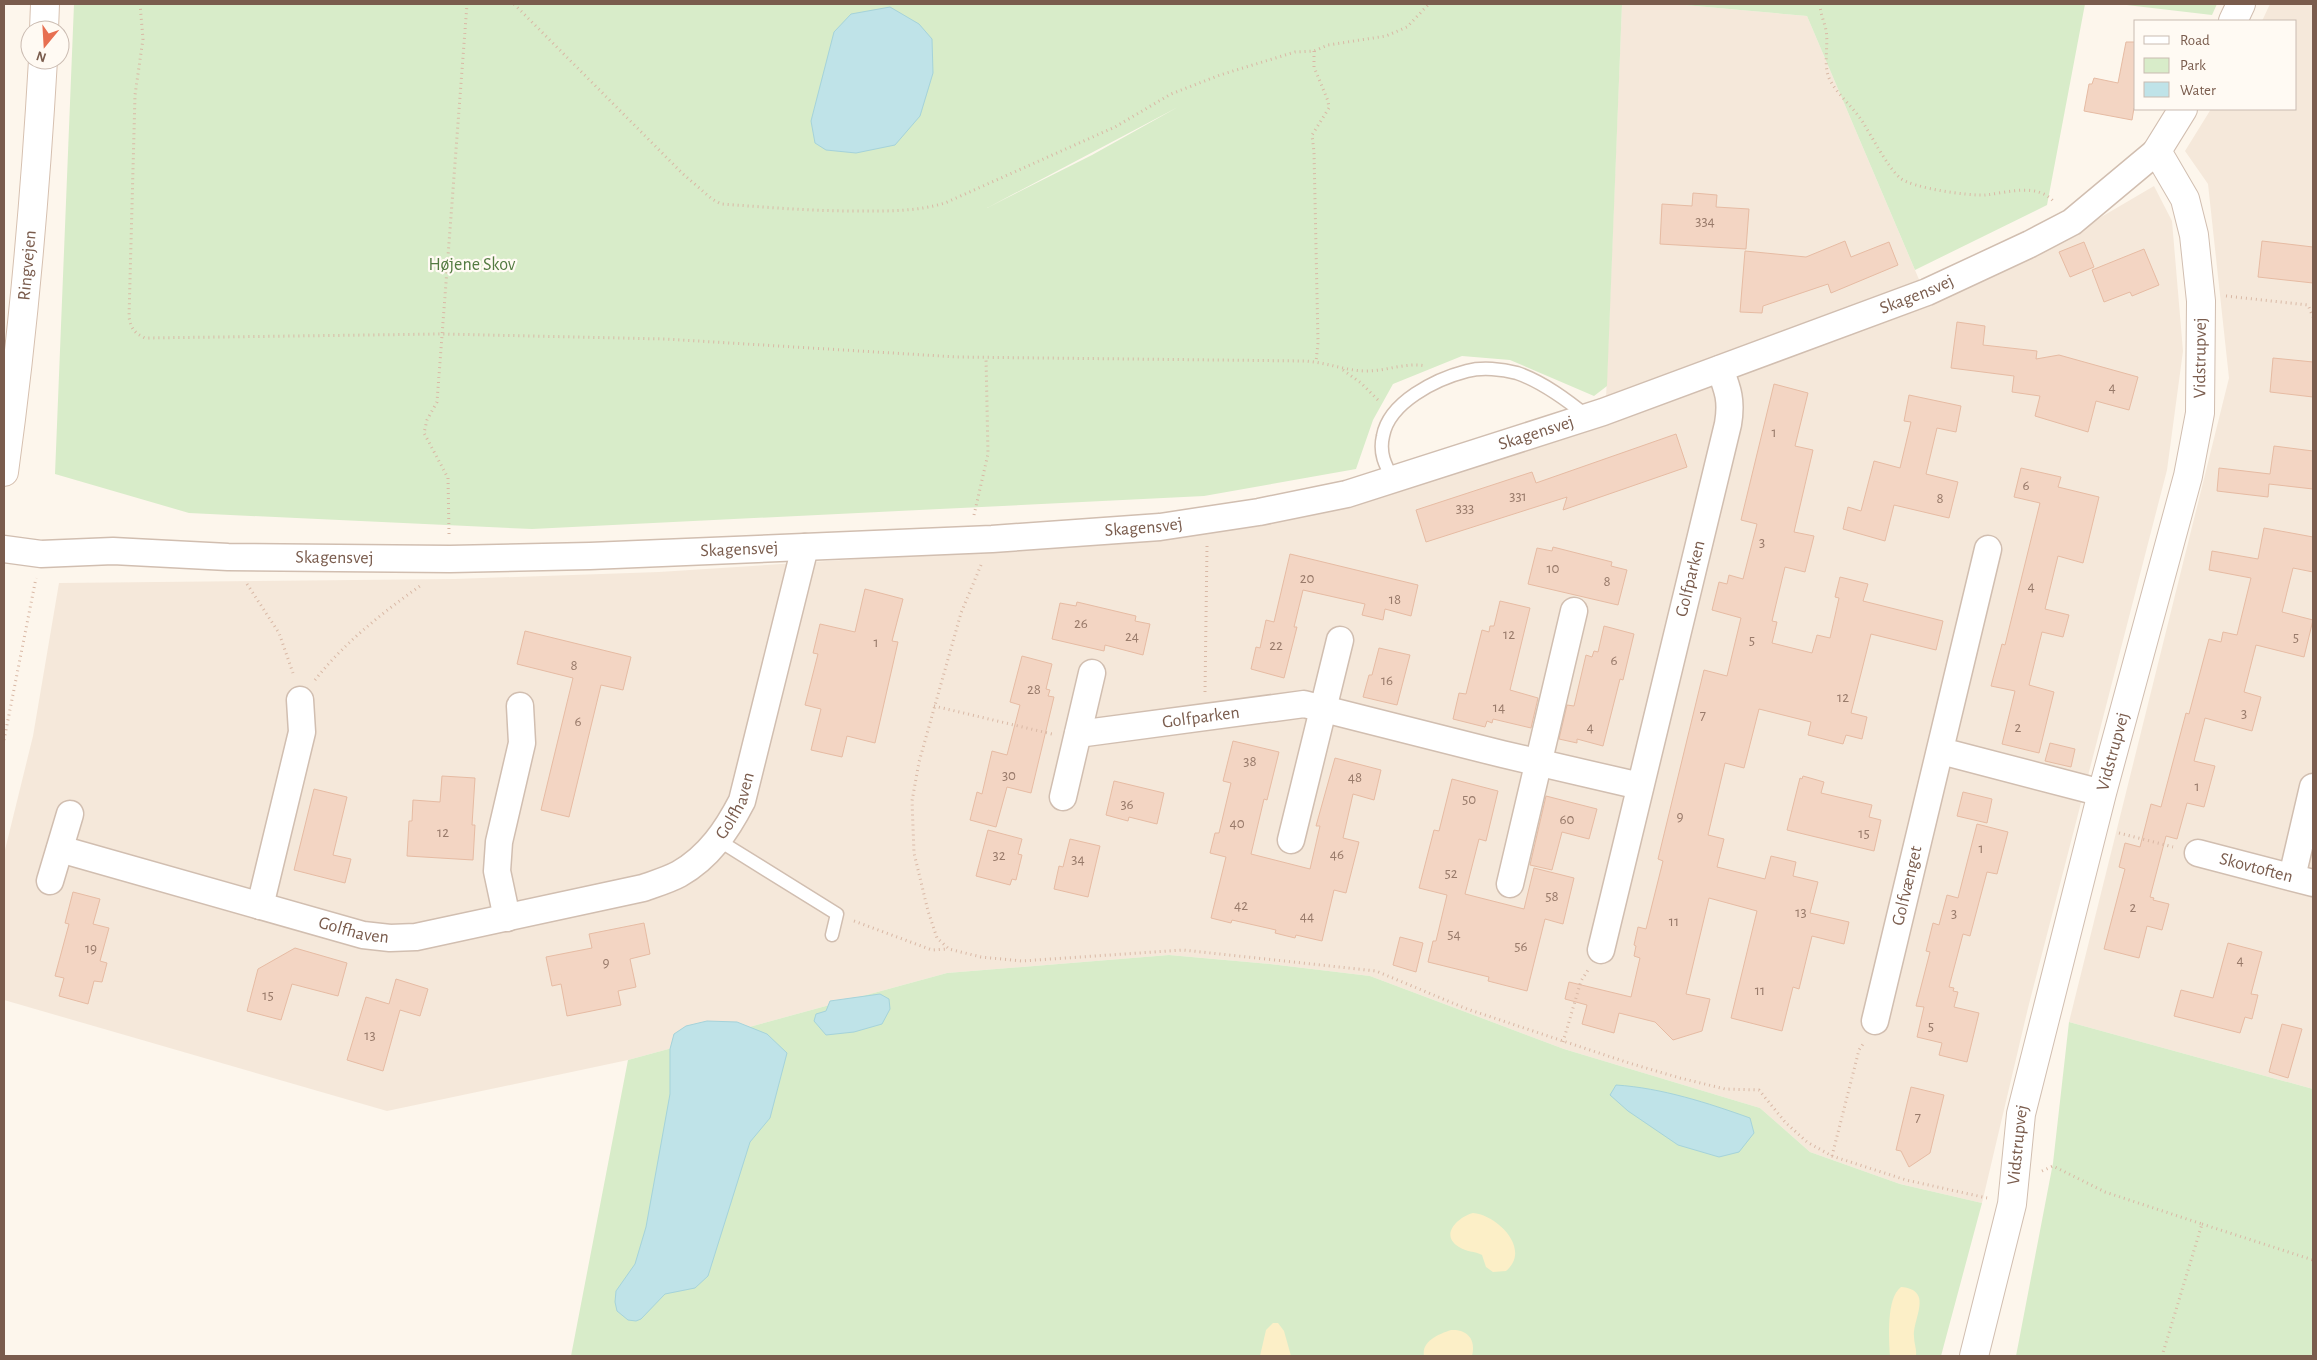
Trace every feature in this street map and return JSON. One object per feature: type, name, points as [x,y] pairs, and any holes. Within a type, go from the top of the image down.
[{"type":"street","points":[[45,20],[46,4]]},
{"type":"street","points":[[2233,20],[2241,4]]},
{"type":"street","name":"Ringvejen","points":[[4,472],[19,353],[36,169],[42,70]]},
{"type":"street","name":"Skagensvej","points":[[4,549],[40,554],[113,551],[228,557],[450,559],[980,540],[1160,527],[1347,494],[1588,417],[1927,292],[2030,244],[2072,222],[2157,151],[2182,110]]},
{"type":"street","name":"Vidstrupvej","points":[[1974,1356],[2012,1204],[2022,1114],[2093,827],[2188,476],[2200,412],[2201,293],[2194,235],[2185,199],[2157,151]]},
{"type":"street","name":"Golfparken","points":[[1601,950],[1728,424],[1731,407],[1729,394],[1720,369]]},
{"type":"street","name":"Golfhaven","points":[[60,849],[363,935],[390,938],[416,937],[643,888],[678,874],[703,857],[727,830],[742,801],[805,547]]},
{"type":"street","name":"Golfvænget","points":[[1876,1021],[1988,550]]},
{"type":"street","points":[[1510,884],[1574,611]]},
{"type":"street","points":[[1291,840],[1340,640]]},
{"type":"street","points":[[1063,797],[1092,673]]},
{"type":"street","points":[[260,906],[302,732],[300,700]]},
{"type":"street","name":"Golfparken","points":[[1078,734],[1304,704],[1640,786]]},
{"type":"street","points":[[507,918],[497,871],[499,842],[522,743],[520,706]]},
{"type":"street","points":[[1941,751],[2102,793]]},
{"type":"street","points":[[2303,880],[2313,787]]},
{"type":"street","points":[[50,881],[70,814]]},
{"type":"street","name":"Skovtoften","points":[[2198,853],[2303,880]]},
{"type":"lane","points":[[1393,479],[1383,461],[1382,449],[1383,435],[1390,417],[1408,399],[1451,376],[1469,370],[1485,369],[1516,373],[1538,383],[1588,417]]},
{"type":"lane","points":[[718,840],[837,914],[832,935]]},
{"type":"path","points":[[140,4],[144,39],[135,95],[129,317],[131,326],[136,334],[145,338],[442,334],[665,339],[986,357],[1316,362],[1343,369],[1367,371],[1423,365],[1438,368],[1451,376]]},
{"type":"path","points":[[300,700],[334,656],[394,604],[433,576],[450,559],[448,478],[424,433],[426,420],[437,402],[467,4]]},
{"type":"path","points":[[514,4],[683,174],[712,199],[721,204],[792,210],[904,211],[926,208],[945,202],[1083,142],[1115,127],[1171,94],[1220,75],[1295,52],[1314,51],[1328,45],[1386,36],[1407,27],[1429,4]]},
{"type":"path","points":[[1820,4],[1826,32],[1826,72],[1831,82],[1854,108],[1879,147],[1889,167],[1901,179],[1916,186],[1984,195],[2025,190],[2040,193],[2052,199],[2072,222]]},
{"type":"path","points":[[1314,51],[1314,68],[1328,101],[1329,108],[1324,118],[1314,130],[1312,139],[1314,152],[1318,334],[1316,362]]},
{"type":"path","points":[[2201,293],[2308,305],[2313,317]]},
{"type":"path","points":[[949,949],[938,938],[928,911],[914,854],[912,801],[919,762],[980,540],[988,454],[986,357]]},
{"type":"path","points":[[1343,369],[1378,399],[1390,417]]},
{"type":"path","points":[[1204,717],[1207,520]]},
{"type":"path","points":[[4,740],[40,554]]},
{"type":"path","points":[[228,557],[256,596],[278,633],[291,666],[300,700]]},
{"type":"path","points":[[934,706],[1056,735],[1078,734]]},
{"type":"path","points":[[2093,827],[2198,853]]},
{"type":"path","points":[[837,914],[932,950],[949,949],[981,957],[1022,960],[1183,950],[1376,971],[1466,1009],[1563,1042],[1680,1078],[1725,1089],[1759,1090],[1768,1098],[1785,1122],[1807,1142],[1832,1156],[1906,1180],[2012,1204]]},
{"type":"path","points":[[1563,1042],[1581,981],[1601,950]]},
{"type":"path","points":[[1832,1156],[1859,1050],[1876,1021]]},
{"type":"path","points":[[2016,1170],[2033,1175],[2053,1166],[2105,1192],[2313,1260]]},
{"type":"path","points":[[2162,1356],[2202,1224]]},
{"type":"shaded area","points":[[1622,4],[1673,4],[1807,16],[1929,303],[2033,257],[2154,186],[2172,221],[2183,351],[2167,470],[2028,1008],[1982,1203],[1900,1184],[1810,1152],[1760,1108],[1564,1049],[1370,976],[1270,964],[1169,955],[947,973],[628,1060],[387,1111],[4,1000],[4,854],[33,736],[59,583],[455,579],[659,572],[1163,539],[1605,424]]},
{"type":"shaded area","points":[[2270,4],[2313,4],[2313,1089],[2069,1022],[2229,378],[2208,184],[2185,151],[2210,110],[2297,110],[2297,20],[2262,20]]},
{"type":"green space","name":"Højene Skov","points":[[74,4],[1622,4],[1607,386],[1594,396],[1510,360],[1462,356],[1393,384],[1373,420],[1356,469],[1204,496],[532,529],[189,513],[55,474]],"holes":[[[1178,107],[1092,155],[987,208]]]},
{"type":"green space","points":[[1673,4],[2085,4],[2047,205],[1915,270],[1807,16]]},
{"type":"green space","points":[[2118,4],[2217,4],[2212,15]]},
{"type":"green space","points":[[1169,955],[1270,964],[1370,976],[1564,1049],[1760,1108],[1810,1152],[1900,1184],[1982,1203],[1941,1356],[571,1356],[628,1060],[947,973]]},
{"type":"green space","points":[[2069,1022],[2313,1089],[2313,1356],[2016,1356],[2053,1163]]},
{"type":"sand","points":[[1473,1213],[1492,1220],[1508,1234],[1515,1253],[1513,1262],[1506,1271],[1493,1272],[1486,1267],[1482,1255],[1462,1249],[1453,1242],[1451,1232],[1453,1227],[1462,1218]]},
{"type":"sand","points":[[1901,1287],[1911,1289],[1917,1293],[1919,1299],[1920,1306],[1914,1336],[1916,1356],[1890,1356],[1889,1330],[1891,1309],[1896,1292]]},
{"type":"sand","points":[[1273,1323],[1278,1323],[1284,1331],[1291,1356],[1260,1356],[1266,1330]]},
{"type":"sand","points":[[1451,1330],[1462,1331],[1472,1340],[1472,1356],[1424,1356],[1425,1346],[1428,1342],[1436,1336]]},
{"type":"water","points":[[890,7],[919,24],[932,39],[933,73],[920,116],[895,145],[856,153],[826,150],[815,143],[811,121],[834,32],[851,14]]},
{"type":"water","points":[[880,994],[889,999],[890,1009],[882,1024],[854,1032],[826,1035],[814,1021],[816,1014],[826,1011],[830,1001]]},
{"type":"water","points":[[707,1021],[737,1022],[767,1034],[787,1053],[770,1118],[750,1142],[708,1276],[695,1288],[665,1294],[641,1319],[636,1321],[628,1320],[617,1311],[615,1302],[616,1291],[635,1264],[646,1227],[670,1094],[670,1049],[674,1034],[686,1026]]},
{"type":"water","points":[[1616,1085],[1668,1093],[1734,1112],[1750,1118],[1754,1133],[1739,1152],[1719,1157],[1678,1145],[1628,1111],[1610,1095]]},
{"type":"building","points":[[2126,42],[2134,42],[2134,108],[2132,120],[2084,111],[2089,84],[2092,84],[2094,78],[2118,83]]},
{"type":"building","points":[[1693,193],[1717,195],[1716,207],[1749,209],[1746,249],[1660,244],[1662,204],[1692,206]]},
{"type":"building","points":[[1845,241],[1851,257],[1889,242],[1898,265],[1831,293],[1828,284],[1763,306],[1762,313],[1740,312],[1745,251],[1806,257]]},
{"type":"building","points":[[2262,241],[2313,247],[2313,283],[2258,277]]},
{"type":"building","points":[[2084,242],[2094,267],[2070,277],[2059,252]]},
{"type":"building","points":[[2144,249],[2159,285],[2132,296],[2130,292],[2104,302],[2092,270]]},
{"type":"building","points":[[1957,322],[1985,326],[1983,345],[2037,351],[2036,359],[2059,355],[2138,377],[2129,410],[2096,401],[2088,432],[2035,416],[2040,396],[2012,392],[2014,376],[1951,368]]},
{"type":"building","points":[[2273,358],[2313,362],[2313,397],[2270,392]]},
{"type":"building","points":[[1774,384],[1808,393],[1795,446],[1813,450],[1794,532],[1814,536],[1805,572],[1785,567],[1772,621],[1777,622],[1772,643],[1812,653],[1817,635],[1830,638],[1839,598],[1835,597],[1840,577],[1868,584],[1863,601],[1943,621],[1936,650],[1871,634],[1851,713],[1867,717],[1862,739],[1846,735],[1843,744],[1808,735],[1811,722],[1759,709],[1744,768],[1725,763],[1708,835],[1724,839],[1717,867],[1765,879],[1771,856],[1796,862],[1793,876],[1818,882],[1810,913],[1849,922],[1844,944],[1812,936],[1799,989],[1793,987],[1782,1031],[1731,1018],[1757,911],[1709,898],[1686,994],[1710,999],[1702,1031],[1673,1040],[1655,1022],[1619,1013],[1614,1033],[1582,1024],[1587,1005],[1565,999],[1569,982],[1631,997],[1640,958],[1634,956],[1636,946],[1634,945],[1638,927],[1646,929],[1663,861],[1658,859],[1704,670],[1727,676],[1741,618],[1712,610],[1719,582],[1727,584],[1729,575],[1743,579],[1757,524],[1741,520]]},
{"type":"building","points":[[1909,395],[1961,406],[1956,432],[1937,428],[1926,474],[1958,482],[1949,518],[1894,505],[1885,541],[1843,529],[1848,507],[1861,511],[1874,461],[1900,468],[1911,422],[1904,421]]},
{"type":"building","points":[[1676,434],[1687,467],[1563,510],[1567,497],[1426,542],[1416,510],[1532,472],[1536,483]]},
{"type":"building","points":[[2274,446],[2313,451],[2313,489],[2269,484],[2268,497],[2217,491],[2219,468],[2270,474]]},
{"type":"building","points":[[2021,468],[2061,477],[2058,487],[2099,497],[2083,563],[2058,556],[2045,609],[2069,615],[2063,637],[2042,632],[2029,685],[2054,692],[2039,753],[2002,744],[2015,691],[1991,686],[2002,644],[2005,645],[2040,503],[2014,497]]},
{"type":"building","points":[[2264,528],[2313,537],[2313,572],[2293,568],[2282,612],[2313,620],[2304,657],[2256,645],[2244,692],[2261,697],[2252,731],[2205,718],[2194,761],[2215,766],[2204,807],[2187,803],[2177,839],[2166,836],[2150,897],[2154,898],[2153,900],[2169,904],[2162,930],[2147,926],[2139,958],[2104,949],[2125,869],[2119,867],[2125,843],[2140,847],[2151,804],[2161,807],[2186,713],[2189,714],[2209,639],[2221,642],[2223,632],[2237,635],[2251,578],[2209,570],[2212,551],[2258,559]]},
{"type":"building","points":[[1553,547],[1612,562],[1611,566],[1627,570],[1618,605],[1528,584],[1537,548],[1552,551]]},
{"type":"building","points":[[1290,554],[1418,585],[1411,616],[1385,609],[1383,620],[1362,615],[1365,604],[1303,590],[1294,627],[1297,627],[1284,678],[1251,669],[1256,647],[1260,648],[1266,620],[1274,622]]},
{"type":"building","points":[[865,589],[903,599],[892,641],[898,642],[875,743],[847,736],[842,757],[811,750],[821,709],[805,705],[818,654],[813,653],[820,624],[855,632]]},
{"type":"building","points":[[1500,601],[1530,608],[1510,690],[1538,698],[1531,728],[1493,719],[1492,723],[1487,721],[1485,727],[1453,719],[1459,693],[1466,694],[1482,630],[1489,632],[1490,626],[1494,626]]},
{"type":"building","points":[[1077,602],[1136,616],[1135,621],[1150,624],[1143,655],[1105,645],[1104,651],[1052,639],[1060,603],[1076,606]]},
{"type":"building","points":[[1604,626],[1634,634],[1623,680],[1620,679],[1603,746],[1577,739],[1577,743],[1559,739],[1567,705],[1574,706],[1586,655],[1592,657],[1594,651],[1598,652]]},
{"type":"building","points":[[525,631],[631,657],[623,690],[601,685],[569,817],[541,810],[573,678],[517,664]]},
{"type":"building","points":[[1379,648],[1410,655],[1397,705],[1363,697],[1369,675],[1372,675]]},
{"type":"building","points":[[1022,656],[1052,664],[1046,689],[1050,690],[1048,696],[1054,697],[1031,793],[1007,787],[996,827],[970,820],[977,792],[982,794],[992,751],[1007,755],[1020,705],[1010,702]]},
{"type":"building","points":[[1233,741],[1279,752],[1267,800],[1264,799],[1251,854],[1310,869],[1320,826],[1316,826],[1335,758],[1381,770],[1374,800],[1353,794],[1343,838],[1359,842],[1346,893],[1334,890],[1322,941],[1296,935],[1295,938],[1275,933],[1276,930],[1232,920],[1231,923],[1211,918],[1226,857],[1210,853],[1215,833],[1219,833],[1231,783],[1223,781]]},
{"type":"building","points":[[2050,743],[2075,749],[2071,767],[2045,761]]},
{"type":"building","points":[[442,776],[475,778],[472,825],[475,825],[473,860],[407,856],[409,821],[412,821],[413,800],[440,802]]},
{"type":"building","points":[[1803,776],[1824,782],[1821,793],[1872,805],[1869,817],[1881,820],[1874,851],[1787,830],[1800,778],[1802,779]]},
{"type":"building","points":[[1452,779],[1498,791],[1486,841],[1479,839],[1465,894],[1524,909],[1534,868],[1574,878],[1563,924],[1545,919],[1527,991],[1488,981],[1489,977],[1428,962],[1433,941],[1436,941],[1447,895],[1419,888],[1434,830],[1439,831]]},
{"type":"building","points":[[1114,781],[1164,793],[1157,824],[1129,817],[1128,821],[1106,815]]},
{"type":"building","points":[[314,789],[347,797],[333,855],[351,859],[345,883],[294,870]]},
{"type":"building","points":[[1963,792],[1992,799],[1987,823],[1957,816]]},
{"type":"building","points":[[1546,796],[1597,809],[1589,839],[1562,832],[1552,870],[1530,865]]},
{"type":"building","points":[[1977,824],[2008,832],[1997,874],[1987,872],[1970,936],[1963,934],[1949,987],[1954,988],[1953,991],[1958,992],[1954,1007],[1979,1013],[1967,1062],[1939,1055],[1942,1043],[1917,1037],[1924,1007],[1916,1006],[1930,952],[1926,951],[1933,923],[1939,925],[1947,895],[1958,898]]},
{"type":"building","points":[[988,830],[1022,839],[1018,854],[1022,855],[1016,880],[1012,879],[1010,885],[976,876]]},
{"type":"building","points":[[1070,839],[1100,846],[1088,897],[1054,889],[1059,866],[1063,867]]},
{"type":"building","points":[[73,892],[100,899],[93,924],[109,928],[100,961],[107,963],[102,982],[94,981],[88,1004],[59,996],[64,978],[55,976],[69,924],[65,923]]},
{"type":"building","points":[[644,923],[650,954],[630,959],[636,987],[618,991],[621,1005],[567,1016],[561,984],[552,986],[546,957],[592,948],[589,934]]},
{"type":"building","points":[[1400,937],[1423,943],[1416,972],[1393,965]]},
{"type":"building","points":[[2228,943],[2262,952],[2251,994],[2258,995],[2252,1019],[2245,1017],[2240,1033],[2174,1016],[2181,990],[2213,998]]},
{"type":"building","points":[[295,948],[347,963],[338,996],[292,984],[281,1020],[247,1011],[258,969]]},
{"type":"building","points":[[396,979],[428,989],[420,1016],[400,1010],[383,1071],[347,1060],[366,997],[389,1004]]},
{"type":"building","points":[[2282,1024],[2302,1029],[2288,1078],[2269,1072]]},
{"type":"building","points":[[1911,1087],[1944,1095],[1930,1153],[1909,1167],[1901,1151],[1896,1150]]}]
